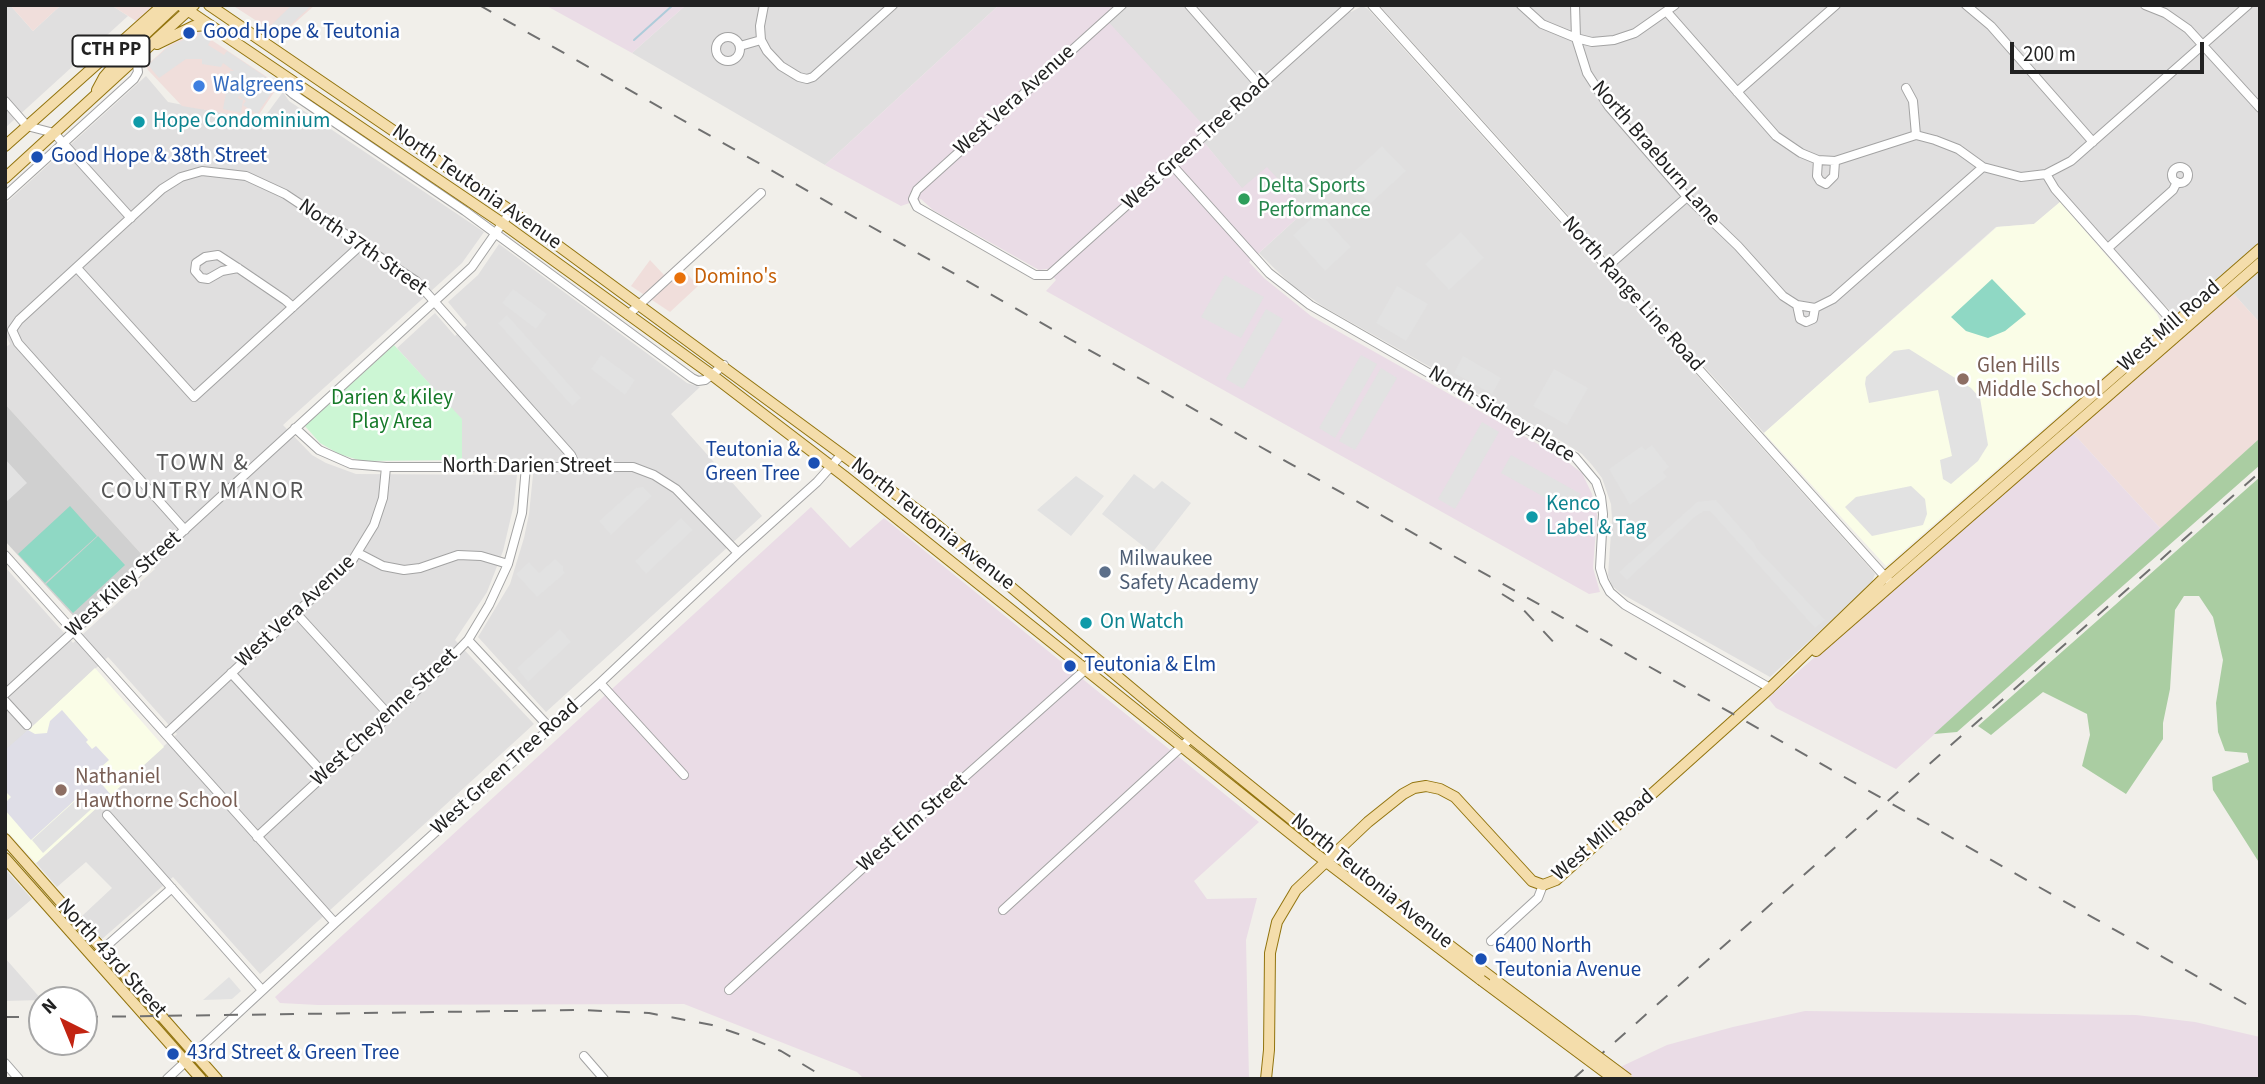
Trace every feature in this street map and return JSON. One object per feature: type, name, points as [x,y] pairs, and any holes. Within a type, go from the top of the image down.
[{"type":"main road","name":"CTH PP","points":[[129,57],[163,5]]},
{"type":"main road","name":"North Teutonia Avenue","points":[[209,5],[511,211],[724,365],[931,520],[1191,738],[1406,912],[1628,1079]]},
{"type":"main road","name":"CTH PP","points":[[5,146],[27,126],[129,57],[147,48],[186,6]]},
{"type":"main road","points":[[5,178],[92,99],[104,77],[186,6]]},
{"type":"main road","name":"North Teutonia Avenue","points":[[186,6],[285,82],[502,223],[712,375],[832,467],[1325,861],[1614,1079]]},
{"type":"main road","points":[[147,48],[194,26],[210,26]]},
{"type":"main road","name":"West Mill Road","points":[[1266,1079],[1272,939],[1286,905],[1296,890],[1325,861],[1403,794],[1414,788],[1432,787],[1448,792],[1528,877],[1538,885],[1556,880],[1889,581],[2178,327],[2260,248]]},
{"type":"main road","name":"West Mill Road","points":[[2178,327],[2260,263]]},
{"type":"main road","name":"North 43rd Street","points":[[5,839],[201,1079]]},
{"type":"main road","name":"North 43rd Street","points":[[5,858],[195,1052],[217,1079]]},
{"type":"street","points":[[764,5],[760,26],[761,40],[776,62],[802,78],[813,77],[893,5]]},
{"type":"street","name":"West Vera Avenue","points":[[1042,276],[1035,275],[920,209],[913,199],[917,190],[1122,5]]},
{"type":"street","points":[[1189,5],[1260,86]]},
{"type":"street","name":"North Range Line Road","points":[[1372,5],[1889,581]]},
{"type":"street","points":[[1521,5],[1542,24],[1592,43],[1626,37],[1644,29],[1675,5]]},
{"type":"street","name":"North Braeburn Lane","points":[[1575,5],[1576,38],[1587,73],[1596,90],[1687,197],[1738,246],[1783,296],[1797,305],[1800,319],[1806,323],[1813,319],[1815,307]]},
{"type":"street","points":[[1737,92],[1836,5]]},
{"type":"street","points":[[1966,5],[1990,26],[2093,142]]},
{"type":"street","points":[[2145,5],[2179,21],[2260,108]]},
{"type":"street","points":[[1667,12],[1776,136],[1801,153],[1818,160],[1835,160],[1916,135],[1935,139],[1958,149],[1983,167],[2021,177],[2046,174],[2071,161],[2248,5]]},
{"type":"street","name":"West Green Tree Road","points":[[1042,276],[1049,275],[1060,266],[1348,6]]},
{"type":"street","points":[[740,46],[761,40]]},
{"type":"street","points":[[5,195],[134,79],[129,57]]},
{"type":"street","name":"North Teutonia Avenue","points":[[285,82],[293,94],[495,233],[692,379],[698,381],[712,375]]},
{"type":"street","points":[[1906,88],[1913,101],[1916,135]]},
{"type":"street","points":[[5,101],[27,126],[54,133],[131,218],[19,320],[12,330],[18,343],[185,530]]},
{"type":"street","points":[[1818,160],[1817,176],[1826,184],[1834,176],[1835,160]]},
{"type":"street","name":"North Sidney Place","points":[[1172,165],[1269,273],[1310,305],[1575,457],[1596,482],[1601,497],[1603,514],[1600,568],[1610,592],[1625,605],[1770,688]]},
{"type":"street","points":[[1797,305],[1815,307],[1839,295],[1983,167]]},
{"type":"street","name":"North 37th Street","points":[[131,218],[162,189],[181,177],[202,171],[247,177],[285,194],[416,281],[571,455],[576,466]]},
{"type":"street","points":[[2046,174],[2055,189],[2178,327]]},
{"type":"street","points":[[2108,248],[2173,190],[2177,182]]},
{"type":"street","points":[[628,315],[761,193]]},
{"type":"street","points":[[1607,267],[1687,197]]},
{"type":"street","name":"West Kiley Street","points":[[5,694],[472,267],[511,211]]},
{"type":"street","points":[[77,268],[194,397],[362,244]]},
{"type":"street","points":[[238,268],[222,271],[208,279],[201,278],[195,271],[196,263],[205,257],[218,255],[238,268],[293,307]]},
{"type":"street","points":[[712,375],[724,365]]},
{"type":"street","name":"North Darien Street","points":[[295,429],[319,450],[351,464],[386,467],[633,467],[654,475],[676,489],[738,553]]},
{"type":"street","name":"West Green Tree Road","points":[[167,1079],[600,684],[832,467],[842,454]]},
{"type":"street","name":"West Cheyenne Street","points":[[257,837],[390,716],[468,640],[489,605],[508,564],[522,513],[526,466]]},
{"type":"street","name":"West Vera Avenue","points":[[166,734],[340,574],[358,553],[374,526],[380,508],[386,467]]},
{"type":"street","points":[[358,553],[383,566],[404,570],[420,568],[458,555],[481,556],[508,564]]},
{"type":"street","points":[[5,555],[335,923]]},
{"type":"street","points":[[296,613],[390,716]]},
{"type":"street","points":[[468,640],[550,727]]},
{"type":"street","name":"West Elm Street","points":[[729,990],[1085,670],[1094,656]]},
{"type":"street","points":[[231,673],[325,775]]},
{"type":"street","points":[[600,684],[684,775]]},
{"type":"street","points":[[5,701],[27,725]]},
{"type":"street","points":[[1003,910],[1191,738]]},
{"type":"street","points":[[107,815],[262,990]]},
{"type":"street","points":[[1491,941],[1538,898],[1543,885]]},
{"type":"street","points":[[98,953],[172,888]]},
{"type":"street","points":[[584,1056],[604,1079]]},
{"type":"street","points":[[5,1063],[19,1079]]},
{"type":"shaded area","points":[[5,5],[10,5],[33,31],[61,5],[111,5],[128,16],[5,128]]},
{"type":"shaded area","points":[[10,5],[61,5],[33,31]]},
{"type":"shaded area","points":[[111,5],[177,5],[150,30]]},
{"type":"shaded area","points":[[232,5],[315,5],[280,36]]},
{"type":"shaded area","points":[[292,5],[312,5],[277,37],[267,29]]},
{"type":"shaded area","points":[[545,5],[686,5],[632,53]]},
{"type":"shaded area","points":[[686,5],[999,5],[825,165],[632,53]]},
{"type":"shaded area","points":[[999,5],[1114,5],[1103,16],[1206,128],[1198,135],[1242,188],[1267,167],[1306,210],[1249,262],[1264,278],[1311,316],[1561,457],[1582,473],[1592,494],[1597,515],[1593,568],[1600,592],[1589,594],[1046,291],[1056,280],[1047,269],[1039,270],[933,210],[921,199],[901,206],[825,165]]},
{"type":"shaded area","points":[[1114,5],[1345,5],[1351,12],[1362,6],[1368,9],[1869,567],[1875,574],[1871,584],[1770,677],[1622,594],[1612,586],[1608,575],[1611,504],[1602,478],[1592,465],[1582,454],[1561,441],[1324,307],[1292,285],[1275,269],[1259,253],[1306,210],[1242,189],[1198,135],[1205,128],[1102,16]]},
{"type":"shaded area","points":[[1379,5],[2260,5],[2260,243],[2184,310],[2176,313],[2157,298],[2066,197],[2034,224],[1996,227],[1764,433]]},
{"type":"shaded area","points":[[198,31],[279,85],[258,116],[241,116],[182,106],[148,70],[146,66],[168,46]]},
{"type":"shaded area","points":[[200,33],[211,40],[208,45],[224,55],[227,51],[273,82],[271,86],[274,89],[257,114],[243,105],[246,101],[239,96],[238,98],[243,100],[241,113],[223,109],[230,71],[234,71],[223,63],[221,67],[202,64],[202,59],[186,59],[159,78],[148,65],[167,48],[193,35],[196,39]]},
{"type":"shaded area","points":[[146,76],[168,102],[249,118],[263,119],[283,92],[289,101],[484,232],[462,263],[283,425],[312,455],[356,474],[517,475],[514,504],[503,551],[487,592],[455,640],[534,724],[260,974],[173,877],[102,939],[82,916],[112,888],[86,862],[57,887],[36,863],[177,734],[108,657],[5,752],[5,567],[73,643],[155,569],[5,404],[5,348],[10,344],[5,333],[5,204]]},
{"type":"shaded area","points":[[1382,146],[1406,171],[1370,204],[1347,178]]},
{"type":"shaded area","name":"Glen Hills Middle School","points":[[2060,202],[2157,314],[2162,325],[1886,566],[1764,433],[1997,227],[2034,224]]},
{"type":"shaded area","points":[[1319,212],[1351,247],[1325,271],[1293,235]]},
{"type":"shaded area","points":[[1461,232],[1484,258],[1449,290],[1425,264]]},
{"type":"shaded area","points":[[499,244],[687,383],[700,387],[671,414],[762,516],[546,712],[478,637],[510,584],[524,538],[533,475],[529,459],[462,460],[461,419],[397,348],[435,313],[455,336],[467,325],[448,302],[478,275]]},
{"type":"shaded area","points":[[650,260],[664,275],[678,263],[698,286],[670,312],[631,286]]},
{"type":"shaded area","points":[[2260,268],[2260,323],[2232,292]]},
{"type":"shaded area","points":[[1225,275],[1264,297],[1241,338],[1201,317]]},
{"type":"shaded area","points":[[1397,286],[1428,304],[1406,341],[1376,323]]},
{"type":"shaded area","points":[[513,289],[547,314],[536,329],[502,303]]},
{"type":"shaded area","points":[[2232,292],[2260,323],[2260,438],[2161,529],[2072,432]]},
{"type":"shaded area","points":[[1266,309],[1283,319],[1243,389],[1226,379]]},
{"type":"shaded area","points":[[507,315],[581,398],[572,406],[498,323]]},
{"type":"shaded area","points":[[1909,349],[1971,388],[1980,398],[1988,445],[1978,461],[1951,484],[1943,479],[1940,460],[1952,456],[1938,390],[1869,403],[1866,377],[1894,351]]},
{"type":"shaded area","points":[[601,355],[635,380],[625,395],[591,369]]},
{"type":"shaded area","points":[[1361,355],[1377,364],[1335,438],[1319,428]]},
{"type":"shaded area","points":[[1463,356],[1501,378],[1492,394],[1454,373]]},
{"type":"shaded area","points":[[1381,368],[1397,378],[1355,450],[1339,441]]},
{"type":"shaded area","points":[[1554,369],[1588,388],[1567,425],[1533,406]]},
{"type":"shaded area","points":[[5,404],[145,558],[77,620],[5,541]]},
{"type":"shaded area","points":[[1482,422],[1499,432],[1455,509],[1438,499]]},
{"type":"shaded area","points":[[2072,432],[2161,529],[1896,769],[1776,708],[1768,698]]},
{"type":"shaded area","points":[[1652,445],[1669,467],[1663,472],[1667,477],[1630,505],[1609,469],[1642,446],[1645,450]]},
{"type":"shaded area","points":[[1511,455],[1581,494],[1571,512],[1501,473]]},
{"type":"shaded area","points":[[5,459],[27,483],[5,503]]},
{"type":"shaded area","points":[[1134,474],[1154,489],[1162,481],[1191,503],[1152,553],[1102,514]]},
{"type":"shaded area","points":[[1076,476],[1104,496],[1071,536],[1037,510]]},
{"type":"shaded area","points":[[1911,486],[1925,499],[1927,514],[1923,525],[1872,536],[1845,507],[1856,497]]},
{"type":"shaded area","points":[[643,487],[652,496],[611,535],[599,521],[636,488]]},
{"type":"shaded area","points":[[1716,500],[1757,549],[1825,620],[1815,628],[1710,511],[1696,516],[1627,580],[1619,572],[1697,502]]},
{"type":"shaded area","points":[[811,507],[850,548],[884,518],[1259,822],[1194,881],[1207,899],[1257,898],[1246,940],[1249,1079],[864,1079],[857,1072],[684,1004],[280,1003],[275,997]]},
{"type":"shaded area","points":[[681,518],[693,530],[646,574],[635,561]]},
{"type":"shaded area","points":[[555,559],[563,566],[565,573],[537,597],[516,574],[529,562],[539,573]]},
{"type":"shaded area","points":[[560,629],[571,642],[528,682],[517,668]]},
{"type":"shaded area","name":"Nathaniel Hawthorne School","points":[[95,668],[164,747],[36,863],[5,829],[5,752]]},
{"type":"shaded area","points":[[62,710],[88,740],[86,742],[92,749],[96,746],[109,760],[93,774],[111,795],[101,804],[87,789],[31,840],[5,810],[5,803],[11,797],[5,791],[5,750],[28,730],[35,734],[47,733],[50,721]]},
{"type":"shaded area","points":[[88,789],[99,802],[43,853],[32,840]]},
{"type":"shaded area","points":[[5,869],[32,899],[5,922]]},
{"type":"shaded area","points":[[5,958],[30,986],[28,1000],[5,1001]]},
{"type":"shaded area","points":[[229,977],[241,991],[232,999],[203,1000]]},
{"type":"shaded area","points":[[1805,1011],[2136,1015],[2195,1022],[2260,1037],[2260,1079],[1628,1079],[1616,1069],[1667,1045]]},
{"type":"green space","points":[[1992,279],[2026,314],[2005,331],[1988,338],[1966,331],[1951,317]]},
{"type":"green space","name":"Darien & Kiley Play Area","points":[[394,345],[462,419],[462,460],[362,461],[339,454],[320,443],[305,426]]},
{"type":"green space","points":[[2260,438],[2260,465],[1957,732],[1934,734]]},
{"type":"green space","points":[[2260,477],[2260,864],[2213,790],[2212,777],[2249,762],[2247,753],[2225,751],[2218,732],[2216,703],[2223,660],[2213,617],[2199,596],[2184,596],[2175,610],[2170,689],[2163,723],[2163,739],[2126,794],[2082,766],[2090,735],[2087,714],[2043,692],[1991,735],[1978,726]]},
{"type":"green space","points":[[70,506],[97,536],[45,583],[18,554]]},
{"type":"green space","points":[[98,536],[125,565],[73,613],[46,584]]},
{"type":"waterway","points":[[634,40],[673,5]]},
{"type":"railway","points":[[479,5],[2260,1012]]},
{"type":"railway","points":[[1573,1079],[2260,472]]},
{"type":"railway","points":[[1502,594],[1518,604],[1559,648]]},
{"type":"railway","points":[[98,1017],[580,1010],[649,1013],[712,1025],[750,1038],[781,1051],[827,1079]]},
{"type":"railway","points":[[5,1017],[28,1017]]},
{"type":"place","name":"Good Hope & Teutonia","points":[[189,33]]},
{"type":"place","name":"Walgreens","points":[[199,86]]},
{"type":"place","name":"Hope Condominium","points":[[139,122]]},
{"type":"place","name":"Good Hope & 38th Street","points":[[37,157]]},
{"type":"place","name":"Delta Sports Performance","points":[[1244,199]]},
{"type":"place","name":"Domino's","points":[[680,278]]},
{"type":"place","name":"Glen Hills Middle School","points":[[1963,379]]},
{"type":"place","name":"Teutonia & Green Tree","points":[[814,463]]},
{"type":"place","name":"Kenco Label & Tag","points":[[1532,517]]},
{"type":"place","name":"Milwaukee Safety Academy","points":[[1105,572]]},
{"type":"place","name":"On Watch","points":[[1086,623]]},
{"type":"place","name":"Teutonia & Elm","points":[[1070,666]]},
{"type":"place","name":"Nathaniel Hawthorne School","points":[[61,790]]},
{"type":"place","name":"6400 North Teutonia Avenue","points":[[1481,959]]},
{"type":"place","name":"43rd Street & Green Tree","points":[[173,1054]]},
{"type":"district","name":"TOWN & COUNTRY MANOR","points":[[203,479]]}]
